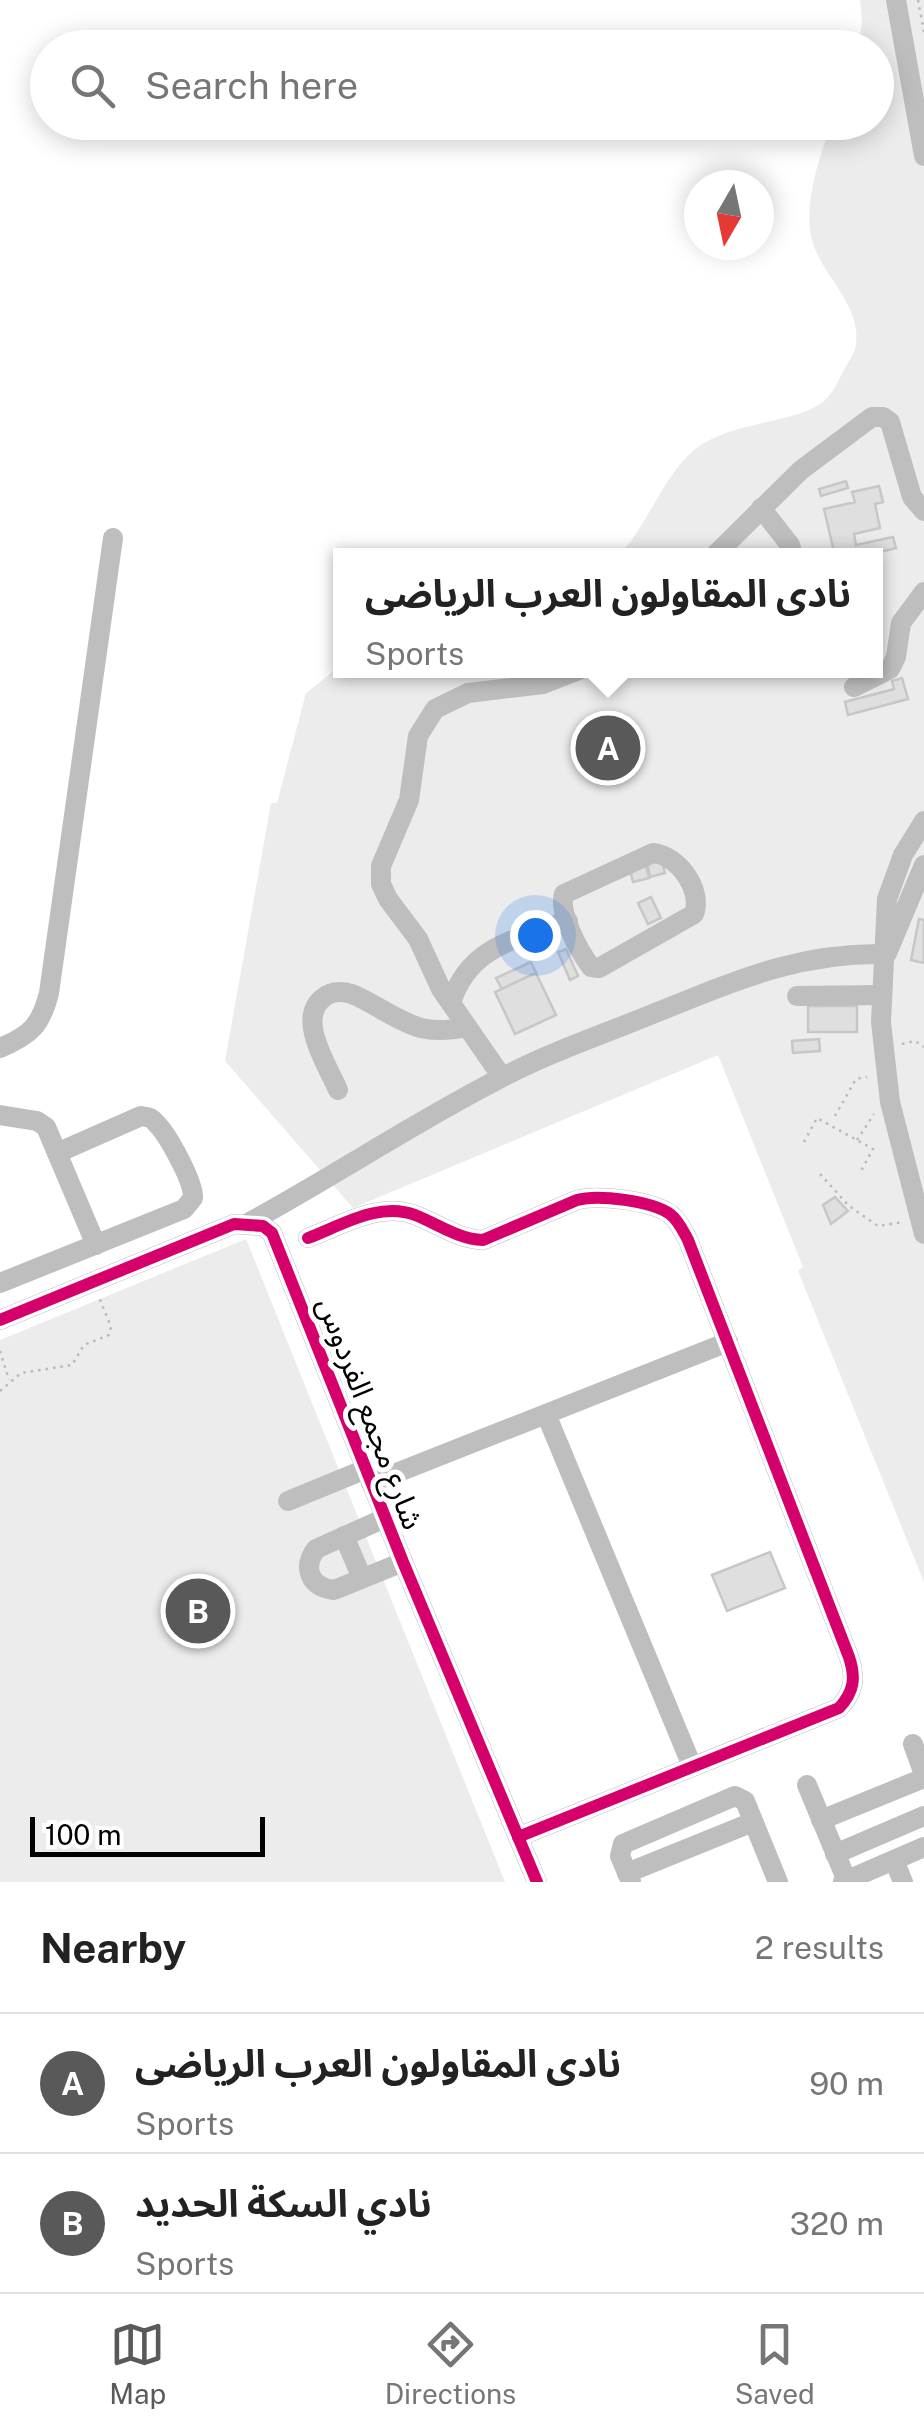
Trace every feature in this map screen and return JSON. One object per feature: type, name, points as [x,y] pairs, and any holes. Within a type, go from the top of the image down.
[{"type":"street","points":[[896,0],[924,156]]},
{"type":"street","points":[[722,548],[822,452],[878,416],[890,422],[912,497],[924,511]]},
{"type":"street","points":[[761,508],[791,548]]},
{"type":"street","points":[[0,1048],[23,1038],[43,1017],[50,993],[114,538]]},
{"type":"street","points":[[883,672],[896,658],[901,623],[924,592]]},
{"type":"street","points":[[502,1077],[434,978],[418,939],[384,892],[380,876],[409,800],[418,736],[435,709],[456,696],[543,684],[558,678]]},
{"type":"street","points":[[854,687],[872,678]]},
{"type":"street","points":[[922,1226],[885,1075],[882,995],[887,898],[902,855],[924,821]]},
{"type":"street","points":[[653,853],[675,860],[698,902],[690,919],[599,968],[587,962],[568,920],[562,904],[564,894],[653,853]]},
{"type":"street","points":[[886,954],[924,865]]},
{"type":"street","points":[[450,1003],[466,971],[489,950],[568,920]]},
{"type":"street","points":[[0,1320],[234,1224],[248,1223],[329,1180],[398,1135],[502,1077],[765,970],[812,958],[886,954]]},
{"type":"street","points":[[338,1090],[311,1022],[313,1010],[331,993],[355,996],[417,1027],[434,1031],[467,1027]]},
{"type":"street","points":[[797,996],[882,995]]},
{"type":"street","points":[[0,1115],[42,1123],[96,1245]]},
{"type":"street","points":[[0,1284],[184,1209],[193,1198],[192,1184],[158,1125],[148,1117],[141,1116],[57,1153]]},
{"type":"street","points":[[308,1238],[382,1211],[412,1213],[460,1236],[482,1240],[585,1198],[602,1197],[656,1208],[677,1220],[849,1656],[854,1684],[840,1708],[518,1837]]},
{"type":"street","name":"شارع مجمع الفردوس","points":[[248,1223],[263,1226],[278,1244],[385,1518],[538,1882]]},
{"type":"street","points":[[288,1501],[546,1414],[728,1342]]},
{"type":"street","points":[[546,1414],[692,1766]]},
{"type":"street","points":[[385,1518],[316,1548],[309,1558],[312,1581],[334,1590],[403,1562]]},
{"type":"street","points":[[344,1536],[362,1578]]},
{"type":"street","points":[[821,1820],[924,1776],[913,1744]]},
{"type":"street","points":[[806,1785],[845,1881],[924,1847]]},
{"type":"street","points":[[753,1822],[629,1877],[620,1856],[620,1848],[627,1841],[730,1798],[741,1798],[745,1801],[778,1882]]},
{"type":"street","points":[[835,1854],[924,1816]]},
{"type":"street","points":[[894,1860],[903,1882]]},
{"type":"path","points":[[918,0],[924,32]]},
{"type":"path","points":[[835,1116],[856,1079],[885,1075]]},
{"type":"path","points":[[857,1140],[879,1106],[890,1102]]},
{"type":"path","points":[[804,1142],[817,1118],[873,1149],[861,1171]]},
{"type":"path","points":[[820,1174],[849,1206],[878,1226],[922,1226]]},
{"type":"path","points":[[0,1391],[17,1375],[72,1366],[84,1345],[110,1335],[111,1327],[93,1282]]},
{"type":"path","points":[[0,1351],[10,1381]]},
{"type":"shaded area","points":[[860,0],[924,0],[924,1582],[798,1271],[803,1267],[718,1055],[353,1208],[225,1061],[271,803],[277,803],[306,693],[333,672],[333,678],[883,678],[883,548],[625,548],[673,473],[694,450],[727,433],[815,407],[832,392],[854,352],[854,318],[815,249],[810,202],[826,140],[894,140],[894,30],[861,30]]},
{"type":"shaded area","points":[[246,1239],[505,1882],[0,1882],[0,1340]]},
{"type":"building","points":[[846,481],[848,488],[821,496],[819,489]]},
{"type":"building","points":[[879,486],[883,502],[875,504],[880,528],[854,534],[856,545],[893,537],[896,548],[883,551],[883,548],[833,548],[824,509],[855,502],[852,492]]},
{"type":"building","points":[[902,678],[908,699],[848,715],[845,702],[894,689],[892,681]]},
{"type":"building","points":[[661,858],[665,873],[650,877],[647,862]]},
{"type":"building","points":[[645,862],[649,878],[633,882],[629,866]]},
{"type":"building","points":[[651,897],[661,918],[648,924],[638,903]]},
{"type":"building","points":[[919,919],[924,920],[924,963],[911,960]]},
{"type":"building","points":[[566,949],[578,976],[570,980],[558,952]]},
{"type":"building","points":[[531,962],[536,973],[502,989],[496,978]]},
{"type":"building","points":[[536,973],[556,1015],[515,1034],[495,992]]},
{"type":"building","points":[[808,1006],[857,1006],[857,1032],[808,1032]]},
{"type":"building","points":[[819,1039],[820,1051],[793,1053],[792,1041]]},
{"type":"building","points":[[835,1197],[848,1211],[831,1224],[823,1205]]},
{"type":"building","points":[[770,1552],[785,1588],[727,1611],[712,1575]]},
{"type":"cycle path","points":[[308,1238],[360,1217],[388,1211],[402,1211],[457,1234],[483,1240],[586,1198],[638,1202],[670,1214],[688,1240],[849,1657],[852,1684],[839,1708],[518,1837]]},
{"type":"cycle path","points":[[0,1320],[234,1224],[263,1226],[272,1233],[403,1562],[537,1882]]},
{"type":"place","name":"نادى المقاولون العرب الرياضى","points":[[608,748]]},
{"type":"place","name":"نادي السكة الحديد","points":[[198,1611]]}]
